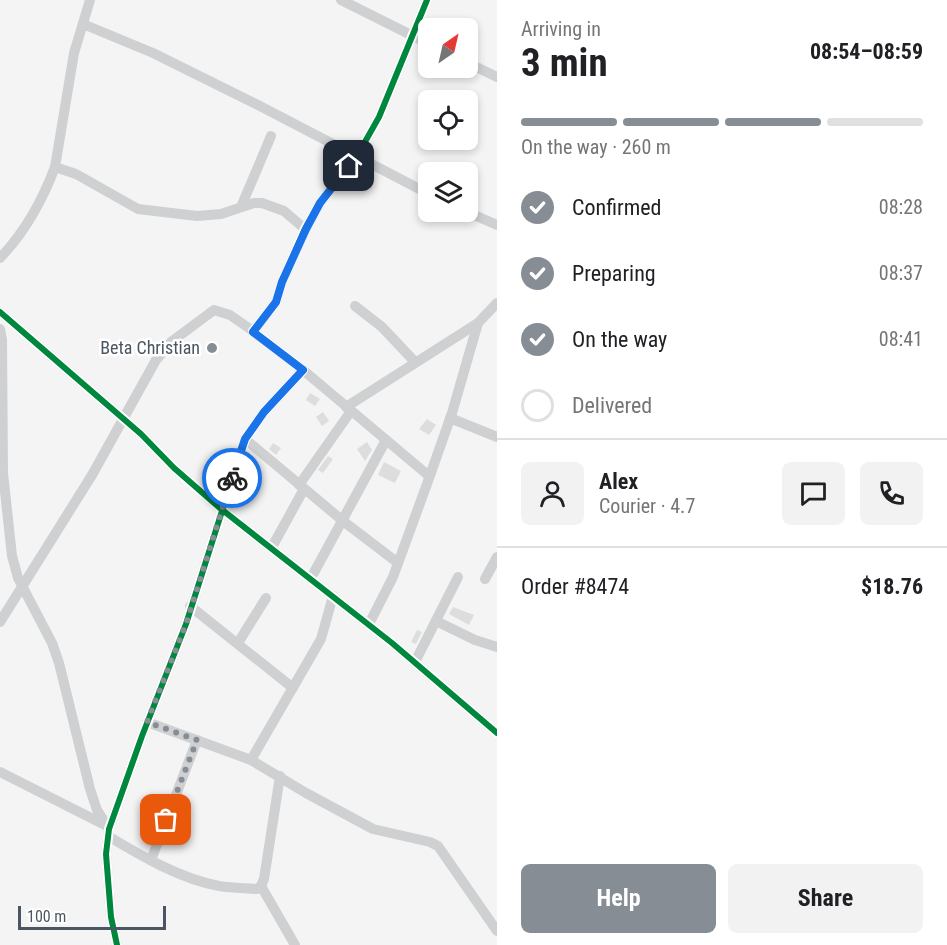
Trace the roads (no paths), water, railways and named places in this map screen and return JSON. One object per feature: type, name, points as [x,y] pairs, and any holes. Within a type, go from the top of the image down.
[{"type":"street","points":[[0,258],[21,231],[55,167],[74,53],[90,0]]},
{"type":"street","points":[[341,0],[418,39]]},
{"type":"street","points":[[253,332],[276,302],[282,282],[320,203],[357,156],[379,117],[428,0]]},
{"type":"street","points":[[83,24],[153,53],[418,188]]},
{"type":"street","points":[[478,68],[497,77]]},
{"type":"street","points":[[241,207],[271,136]]},
{"type":"street","points":[[55,167],[76,174],[138,209],[197,216],[221,214],[262,202],[276,207],[306,229]]},
{"type":"street","points":[[478,217],[497,225]]},
{"type":"street","points":[[272,547],[302,487],[348,409],[415,362],[478,323],[497,303]]},
{"type":"street","points":[[355,306],[382,327],[415,362]]},
{"type":"street","points":[[0,622],[87,485],[144,379],[171,342],[212,311],[217,310],[230,315],[303,370],[429,476]]},
{"type":"street","points":[[0,312],[141,434],[174,468],[221,509],[369,624],[497,733]]},
{"type":"street","points":[[369,624],[398,563],[450,418],[478,323]]},
{"type":"street","points":[[0,329],[3,473],[12,556],[23,586],[56,653],[90,789],[107,830]]},
{"type":"street","points":[[117,945],[111,917],[106,854],[107,830],[186,624],[245,439],[264,412],[303,370]]},
{"type":"street","points":[[450,418],[497,437]]},
{"type":"street","points":[[245,439],[343,521],[398,563]]},
{"type":"street","points":[[310,578],[386,440]]},
{"type":"street","points":[[485,579],[497,557]]},
{"type":"street","points":[[415,662],[458,577]]},
{"type":"street","points":[[251,759],[321,639],[333,596]]},
{"type":"street","points":[[238,644],[266,598]]},
{"type":"street","points":[[190,606],[293,688]]},
{"type":"street","points":[[436,621],[475,640],[497,647]]},
{"type":"street","points":[[147,722],[251,759],[306,793],[373,829],[430,842],[438,846],[497,931]]},
{"type":"street","points":[[151,860],[197,740]]},
{"type":"street","points":[[0,771],[107,830],[151,860],[217,885],[257,889],[264,879],[280,776]]},
{"type":"street","points":[[261,886],[295,945]]},
{"type":"place","name":"Beta Christian","points":[[212,348]]}]
